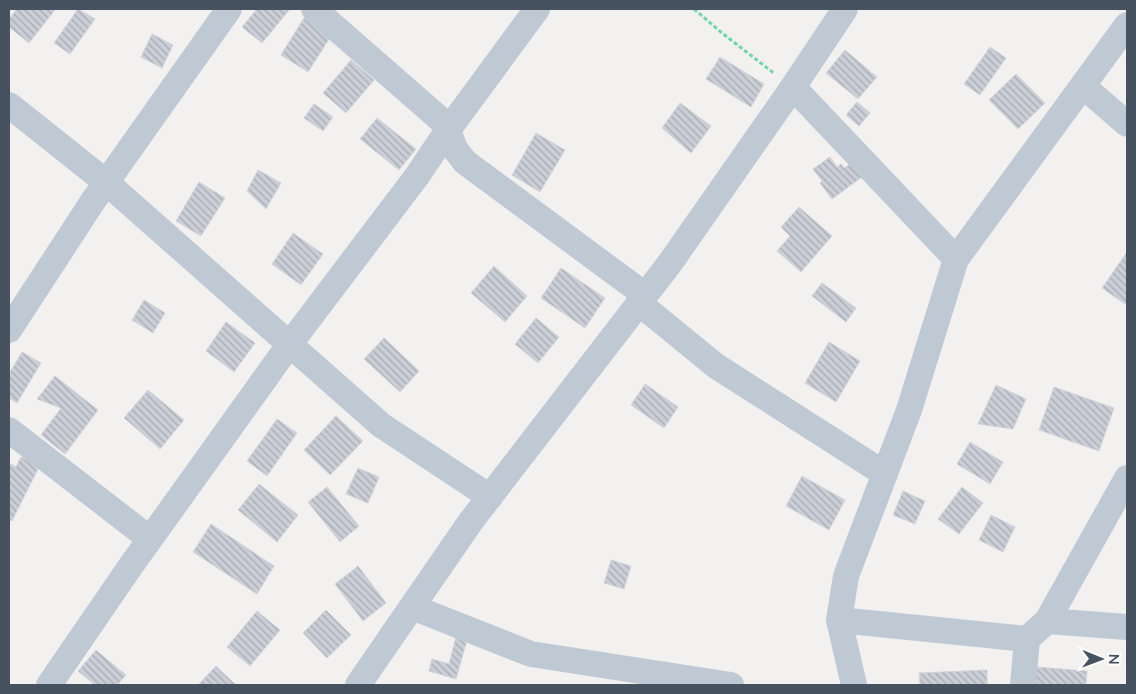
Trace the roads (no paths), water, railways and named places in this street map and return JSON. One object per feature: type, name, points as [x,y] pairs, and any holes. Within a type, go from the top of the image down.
[{"type":"street","points":[[9,330],[93,201],[229,9]]},
{"type":"street","points":[[314,9],[441,120],[465,162],[642,299],[716,366],[885,474]]},
{"type":"street","points":[[49,685],[289,344],[417,176],[448,130],[537,9]]},
{"type":"street","points":[[358,685],[490,497],[676,255],[845,9]]},
{"type":"street","points":[[854,685],[839,620],[846,576],[909,410],[956,259],[1127,25]]},
{"type":"street","points":[[1083,86],[1127,124]]},
{"type":"street","points":[[793,87],[956,259]]},
{"type":"street","points":[[9,105],[107,183],[381,425],[490,497]]},
{"type":"street","points":[[9,430],[150,539]]},
{"type":"street","points":[[1023,685],[1028,639],[1047,621],[1127,478]]},
{"type":"street","points":[[412,607],[531,654],[731,685]]},
{"type":"street","points":[[839,620],[1028,639]]},
{"type":"street","points":[[1047,621],[1127,627]]}]
